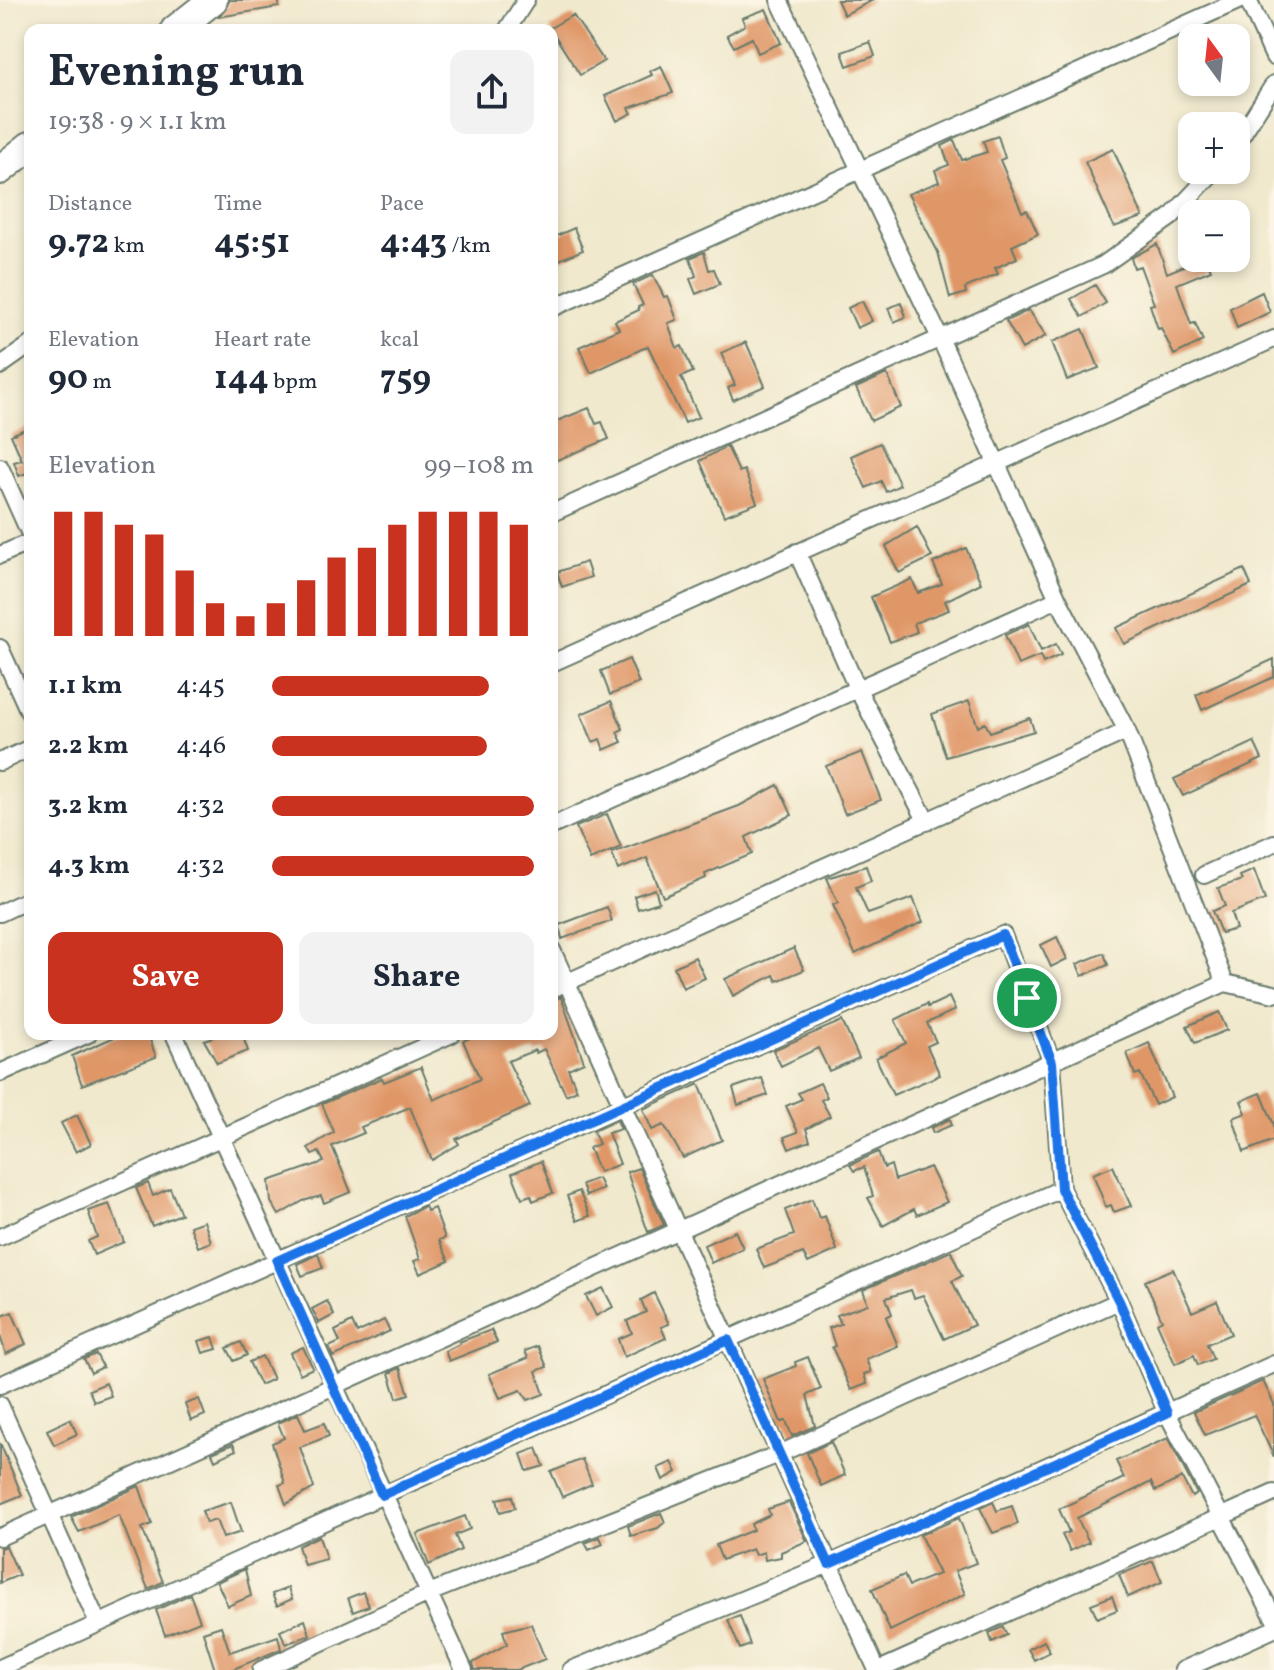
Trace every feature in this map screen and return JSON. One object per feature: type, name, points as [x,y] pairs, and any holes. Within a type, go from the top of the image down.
[{"type":"highway","points":[[183,24],[213,0]]},
{"type":"highway","points":[[0,170],[24,151]]},
{"type":"street","points":[[511,24],[526,0]]},
{"type":"street","points":[[779,0],[940,338],[1058,599],[1127,731],[1225,983]]},
{"type":"street","points":[[558,305],[1240,0]]},
{"type":"street","points":[[1248,0],[1274,57]]},
{"type":"street","points":[[1250,122],[1274,84]]},
{"type":"street","points":[[558,510],[1103,265],[1171,217],[1202,184]]},
{"type":"street","points":[[558,660],[1274,339]]},
{"type":"street","points":[[0,366],[24,349]]},
{"type":"street","points":[[0,467],[24,521]]},
{"type":"street","points":[[0,555],[24,545]]},
{"type":"street","points":[[797,552],[857,688],[927,822]]},
{"type":"street","points":[[558,823],[1058,599]]},
{"type":"street","points":[[0,648],[24,701]]},
{"type":"street","points":[[1127,731],[559,986],[622,1106],[878,1670],[1274,1493]]},
{"type":"street","points":[[0,762],[24,751]]},
{"type":"street","points":[[1204,875],[1274,843]]},
{"type":"street","points":[[0,913],[24,902]]},
{"type":"street","points":[[0,1385],[1003,935],[1052,1062],[1061,1189],[1119,1301],[1167,1413],[1274,1618]]},
{"type":"street","points":[[0,1537],[1225,983],[1274,994]]},
{"type":"street","points":[[0,1073],[74,1040]]},
{"type":"street","points":[[177,1040],[464,1670]]},
{"type":"street","points":[[0,1237],[439,1040]]},
{"type":"street","points":[[0,1668],[1061,1189]]},
{"type":"street","points":[[261,1670],[429,1593],[779,1454],[1119,1301]]},
{"type":"street","points":[[571,1670],[829,1564],[1274,1364]]},
{"type":"street","points":[[0,1405],[98,1623]]},
{"type":"street","points":[[1183,1670],[1274,1629]]},
{"type":"building","points":[[230,0],[279,0],[279,7],[219,17]]},
{"type":"building","points":[[837,0],[873,0],[844,15]]},
{"type":"building","points":[[766,9],[781,43],[758,53],[752,38],[734,47],[727,35],[745,25],[742,18]]},
{"type":"building","points":[[573,15],[604,61],[580,75],[558,41],[557,24]]},
{"type":"building","points":[[870,42],[875,56],[847,66],[842,52]]},
{"type":"building","points":[[661,66],[673,93],[629,108],[632,113],[617,121],[605,96],[652,75],[650,71]]},
{"type":"building","points":[[998,136],[1005,158],[1000,160],[1022,212],[1027,210],[1038,234],[1012,246],[1017,258],[995,268],[998,274],[965,288],[966,293],[950,298],[938,252],[908,194],[939,182],[935,170],[949,165],[942,146],[954,140],[962,160],[987,152],[983,141]]},
{"type":"building","points":[[1113,149],[1143,217],[1114,227],[1085,162]]},
{"type":"building","points":[[574,228],[583,250],[558,260],[558,235]]},
{"type":"building","points":[[1157,244],[1167,273],[1178,268],[1178,272],[1206,272],[1177,284],[1191,324],[1195,323],[1203,341],[1174,355],[1161,328],[1158,329],[1150,305],[1154,304],[1140,266],[1134,268],[1131,258]]},
{"type":"building","points":[[704,252],[709,270],[714,269],[720,284],[696,294],[690,279],[696,276],[690,258]]},
{"type":"building","points":[[653,275],[664,297],[668,296],[677,320],[668,323],[677,348],[682,346],[693,372],[681,377],[699,417],[685,423],[648,346],[591,373],[579,347],[619,329],[615,321],[639,310],[638,307],[643,305],[633,284]]},
{"type":"building","points":[[1095,285],[1106,303],[1082,317],[1071,299]]},
{"type":"building","points":[[1262,292],[1270,312],[1237,328],[1230,308]]},
{"type":"building","points":[[862,301],[872,321],[857,328],[848,308]]},
{"type":"building","points":[[901,303],[906,317],[894,322],[888,308]]},
{"type":"building","points":[[1029,310],[1046,336],[1022,349],[1006,321]]},
{"type":"building","points":[[1083,329],[1099,368],[1067,380],[1052,342]]},
{"type":"building","points":[[746,342],[765,386],[733,400],[728,388],[735,385],[721,353]]},
{"type":"building","points":[[887,374],[901,407],[871,421],[856,388]]},
{"type":"building","points":[[589,408],[596,424],[602,422],[609,439],[558,460],[558,421]]},
{"type":"building","points":[[24,430],[24,474],[19,476],[14,462],[22,460],[11,435]]},
{"type":"building","points":[[880,443],[900,485],[886,492],[881,481],[866,488],[851,456]]},
{"type":"building","points":[[727,446],[739,472],[744,470],[757,503],[724,516],[700,461]]},
{"type":"building","points":[[917,527],[932,557],[899,573],[886,546]]},
{"type":"building","points":[[966,548],[981,583],[945,601],[949,610],[914,623],[917,632],[890,642],[871,597],[912,579],[918,593],[942,584],[933,563]]},
{"type":"building","points":[[586,562],[591,577],[562,587],[558,572]]},
{"type":"building","points":[[1244,569],[1251,585],[1124,644],[1116,628]]},
{"type":"building","points":[[1029,624],[1041,651],[1056,644],[1061,655],[1043,663],[1040,656],[1018,665],[1005,635]]},
{"type":"building","points":[[629,659],[639,683],[610,695],[601,671]]},
{"type":"building","points":[[1274,659],[1274,677],[1202,710],[1196,695]]},
{"type":"building","points":[[611,701],[623,729],[617,732],[622,742],[604,750],[600,739],[593,742],[581,714]]},
{"type":"building","points":[[969,701],[978,727],[985,723],[990,732],[1030,718],[1034,731],[946,757],[932,714]]},
{"type":"building","points":[[1254,742],[1262,759],[1183,796],[1174,779]]},
{"type":"building","points":[[862,752],[881,800],[845,814],[826,766]]},
{"type":"building","points":[[778,785],[792,815],[746,837],[752,854],[705,874],[706,878],[663,897],[647,858],[618,870],[612,853],[739,806]]},
{"type":"building","points":[[607,814],[621,847],[590,860],[576,827]]},
{"type":"building","points":[[866,866],[871,881],[856,887],[868,914],[913,898],[923,922],[855,954],[833,905],[838,903],[827,878]]},
{"type":"building","points":[[1254,870],[1265,900],[1231,913],[1236,929],[1221,933],[1212,911],[1225,906],[1218,888],[1242,880],[1240,876]]},
{"type":"building","points":[[655,889],[659,902],[638,909],[634,896]]},
{"type":"building","points":[[607,907],[612,921],[562,939],[559,925]]},
{"type":"building","points":[[1057,937],[1067,959],[1051,967],[1041,945]]},
{"type":"building","points":[[794,948],[804,970],[777,981],[774,975],[733,996],[725,979]]},
{"type":"building","points":[[1104,953],[1108,965],[1082,976],[1077,964]]},
{"type":"building","points":[[695,957],[705,978],[683,988],[674,967]]},
{"type":"building","points":[[561,997],[584,1062],[568,1069],[577,1090],[566,1095],[544,1049],[508,1061],[530,1106],[456,1139],[459,1144],[432,1160],[410,1107],[361,1127],[364,1133],[332,1146],[351,1192],[324,1203],[321,1196],[303,1201],[279,1215],[271,1202],[269,1181],[324,1162],[319,1152],[312,1155],[308,1148],[334,1132],[322,1104],[382,1078],[384,1082],[421,1067],[434,1100],[480,1079],[463,1041],[558,1040],[558,998]]},
{"type":"building","points":[[949,997],[955,1010],[927,1023],[936,1042],[927,1046],[940,1075],[893,1095],[876,1058],[906,1043],[895,1020]]},
{"type":"building","points":[[1219,1012],[1227,1030],[1195,1043],[1187,1026]]},
{"type":"building","points":[[842,1021],[859,1058],[829,1071],[818,1048],[781,1066],[773,1050]]},
{"type":"building","points":[[108,1040],[150,1040],[156,1057],[82,1085],[72,1056]]},
{"type":"building","points":[[204,1040],[244,1040],[248,1051],[217,1063]]},
{"type":"building","points":[[1149,1043],[1172,1097],[1155,1105],[1140,1073],[1135,1075],[1127,1053]]},
{"type":"building","points":[[762,1078],[768,1095],[738,1105],[733,1088]]},
{"type":"building","points":[[820,1083],[827,1097],[821,1100],[830,1116],[806,1129],[810,1141],[789,1149],[784,1137],[798,1132],[786,1106],[802,1099],[798,1093]]},
{"type":"building","points":[[699,1084],[722,1140],[683,1158],[664,1125],[652,1130],[643,1109]]},
{"type":"building","points":[[1261,1093],[1274,1125],[1274,1140],[1244,1152],[1233,1118],[1246,1113],[1241,1101]]},
{"type":"building","points":[[77,1115],[91,1144],[76,1152],[61,1123]]},
{"type":"building","points":[[950,1119],[952,1125],[933,1133],[931,1128]]},
{"type":"building","points":[[617,1120],[621,1129],[608,1133],[620,1164],[599,1172],[589,1148],[599,1144],[593,1131]]},
{"type":"building","points":[[878,1152],[884,1168],[891,1165],[895,1180],[930,1167],[947,1202],[917,1215],[914,1209],[883,1226],[868,1198],[873,1196],[864,1167],[854,1171],[850,1165]]},
{"type":"building","points":[[541,1161],[553,1193],[533,1201],[531,1195],[522,1198],[512,1173]]},
{"type":"building","points":[[1113,1166],[1131,1206],[1114,1212],[1111,1205],[1106,1207],[1093,1174]]},
{"type":"building","points":[[639,1168],[664,1225],[648,1232],[627,1172]]},
{"type":"building","points":[[598,1178],[603,1189],[586,1196],[582,1184]]},
{"type":"building","points":[[148,1183],[153,1196],[170,1188],[181,1214],[152,1226],[136,1188]]},
{"type":"building","points":[[579,1191],[590,1216],[577,1221],[567,1196]]},
{"type":"building","points":[[812,1199],[819,1218],[825,1216],[837,1250],[808,1263],[803,1253],[764,1268],[756,1249],[794,1235],[785,1210]]},
{"type":"building","points":[[109,1204],[124,1242],[94,1255],[88,1241],[97,1237],[88,1211]]},
{"type":"building","points":[[425,1206],[427,1211],[434,1208],[445,1238],[439,1240],[449,1261],[420,1274],[414,1261],[420,1259],[405,1216]]},
{"type":"building","points":[[204,1221],[211,1242],[198,1247],[190,1226]]},
{"type":"building","points":[[735,1231],[743,1248],[711,1263],[704,1245]]},
{"type":"building","points":[[951,1251],[962,1276],[952,1281],[974,1325],[944,1339],[923,1295],[914,1298],[911,1290],[886,1298],[892,1314],[886,1317],[898,1346],[866,1359],[871,1372],[864,1374],[867,1384],[851,1390],[832,1347],[835,1346],[829,1328],[841,1324],[837,1315],[868,1304],[863,1290]]},
{"type":"building","points":[[318,1254],[323,1268],[302,1276],[297,1264]]},
{"type":"building","points":[[1173,1269],[1192,1312],[1217,1301],[1231,1334],[1207,1344],[1213,1359],[1198,1365],[1194,1355],[1175,1364],[1157,1323],[1162,1320],[1145,1281]]},
{"type":"building","points":[[603,1288],[613,1307],[596,1316],[586,1296]]},
{"type":"building","points":[[654,1293],[669,1324],[661,1327],[666,1338],[624,1357],[618,1339],[632,1333],[627,1321],[646,1312],[641,1300]]},
{"type":"building","points":[[327,1301],[334,1315],[319,1323],[312,1309]]},
{"type":"building","points":[[12,1312],[26,1344],[6,1354],[0,1336],[0,1317]]},
{"type":"building","points":[[384,1320],[390,1331],[333,1357],[329,1347],[340,1342],[335,1331],[352,1322],[357,1333]]},
{"type":"building","points":[[491,1330],[497,1342],[449,1361],[445,1351]]},
{"type":"building","points":[[213,1337],[217,1349],[203,1353],[199,1341]]},
{"type":"building","points":[[241,1342],[247,1355],[234,1361],[227,1348]]},
{"type":"building","points":[[538,1346],[547,1367],[536,1371],[544,1394],[528,1400],[521,1390],[500,1398],[489,1374],[528,1358],[525,1351]]},
{"type":"building","points":[[303,1347],[313,1368],[300,1374],[290,1353]]},
{"type":"building","points":[[96,1354],[103,1367],[91,1373],[84,1359]]},
{"type":"building","points":[[262,1356],[273,1379],[260,1385],[249,1362]]},
{"type":"building","points":[[808,1357],[821,1389],[807,1395],[815,1426],[792,1436],[786,1421],[781,1422],[763,1379],[796,1366],[795,1362]]},
{"type":"building","points":[[400,1368],[409,1394],[397,1398],[389,1373]]},
{"type":"building","points":[[1263,1381],[1274,1404],[1274,1457],[1254,1415],[1205,1435],[1194,1412]]},
{"type":"building","points":[[106,1383],[111,1396],[94,1402],[89,1390]]},
{"type":"building","points":[[199,1399],[205,1415],[191,1421],[185,1404]]},
{"type":"building","points":[[298,1414],[305,1430],[324,1423],[329,1436],[300,1447],[314,1488],[286,1504],[279,1485],[285,1483],[272,1443],[284,1438],[278,1423]]},
{"type":"building","points":[[70,1419],[77,1434],[54,1445],[47,1430]]},
{"type":"building","points":[[1168,1438],[1197,1494],[1192,1497],[1182,1478],[1155,1491],[1151,1482],[1077,1518],[1089,1542],[1070,1551],[1062,1535],[1069,1532],[1059,1509],[1124,1478],[1116,1461]]},
{"type":"building","points":[[831,1442],[845,1475],[821,1486],[807,1453]]},
{"type":"building","points":[[0,1443],[22,1495],[0,1504]]},
{"type":"building","points":[[233,1444],[236,1450],[215,1460],[212,1453]]},
{"type":"building","points":[[537,1448],[544,1466],[527,1471],[521,1454]]},
{"type":"building","points":[[582,1459],[592,1484],[562,1497],[551,1472]]},
{"type":"building","points":[[672,1462],[677,1472],[663,1480],[658,1468]]},
{"type":"building","points":[[139,1486],[152,1524],[142,1528],[163,1582],[148,1589],[119,1515],[79,1532],[71,1517]]},
{"type":"building","points":[[512,1496],[515,1508],[500,1512],[497,1499]]},
{"type":"building","points":[[231,1502],[241,1532],[223,1538],[216,1520],[206,1523],[202,1511]]},
{"type":"building","points":[[789,1502],[807,1541],[781,1552],[781,1557],[765,1560],[764,1552],[755,1555],[752,1549],[722,1560],[716,1545],[753,1530],[751,1524],[770,1515],[768,1509]]},
{"type":"building","points":[[993,1502],[997,1511],[1012,1506],[1018,1524],[993,1533],[980,1508]]},
{"type":"building","points":[[661,1513],[665,1522],[658,1528],[631,1536],[628,1526]]},
{"type":"building","points":[[465,1516],[470,1529],[455,1535],[461,1550],[429,1565],[417,1534]]},
{"type":"building","points":[[959,1518],[976,1563],[955,1571],[965,1594],[890,1631],[872,1589],[904,1575],[909,1586],[939,1574],[920,1535]]},
{"type":"building","points":[[319,1536],[326,1559],[304,1565],[298,1546]]},
{"type":"building","points":[[600,1537],[603,1544],[589,1550],[585,1543]]},
{"type":"building","points":[[6,1546],[19,1575],[0,1583],[0,1548]]},
{"type":"building","points":[[1153,1561],[1162,1582],[1128,1597],[1119,1575]]},
{"type":"building","points":[[245,1569],[251,1596],[228,1606],[217,1582]]},
{"type":"building","points":[[288,1588],[292,1599],[277,1606],[272,1594]]},
{"type":"building","points":[[363,1592],[369,1606],[353,1612],[348,1598]]},
{"type":"building","points":[[190,1594],[200,1621],[165,1635],[156,1610]]},
{"type":"building","points":[[1112,1596],[1117,1610],[1097,1618],[1091,1604]]},
{"type":"building","points":[[740,1616],[750,1645],[740,1649],[728,1620]]},
{"type":"building","points":[[305,1620],[310,1635],[286,1644],[280,1631]]},
{"type":"building","points":[[531,1624],[545,1659],[517,1670],[475,1670],[473,1663],[507,1644],[503,1631]]},
{"type":"building","points":[[221,1626],[230,1652],[278,1636],[281,1649],[231,1670],[215,1670],[203,1632]]},
{"type":"building","points":[[1003,1627],[1007,1635],[992,1642],[989,1633]]},
{"type":"building","points":[[1044,1641],[1050,1652],[1034,1660],[1028,1649]]},
{"type":"route","points":[[1003,935],[1027,998],[1052,1062],[1061,1189],[1119,1301],[1167,1413],[829,1564],[728,1340],[382,1495],[277,1261],[1003,935]]}]
